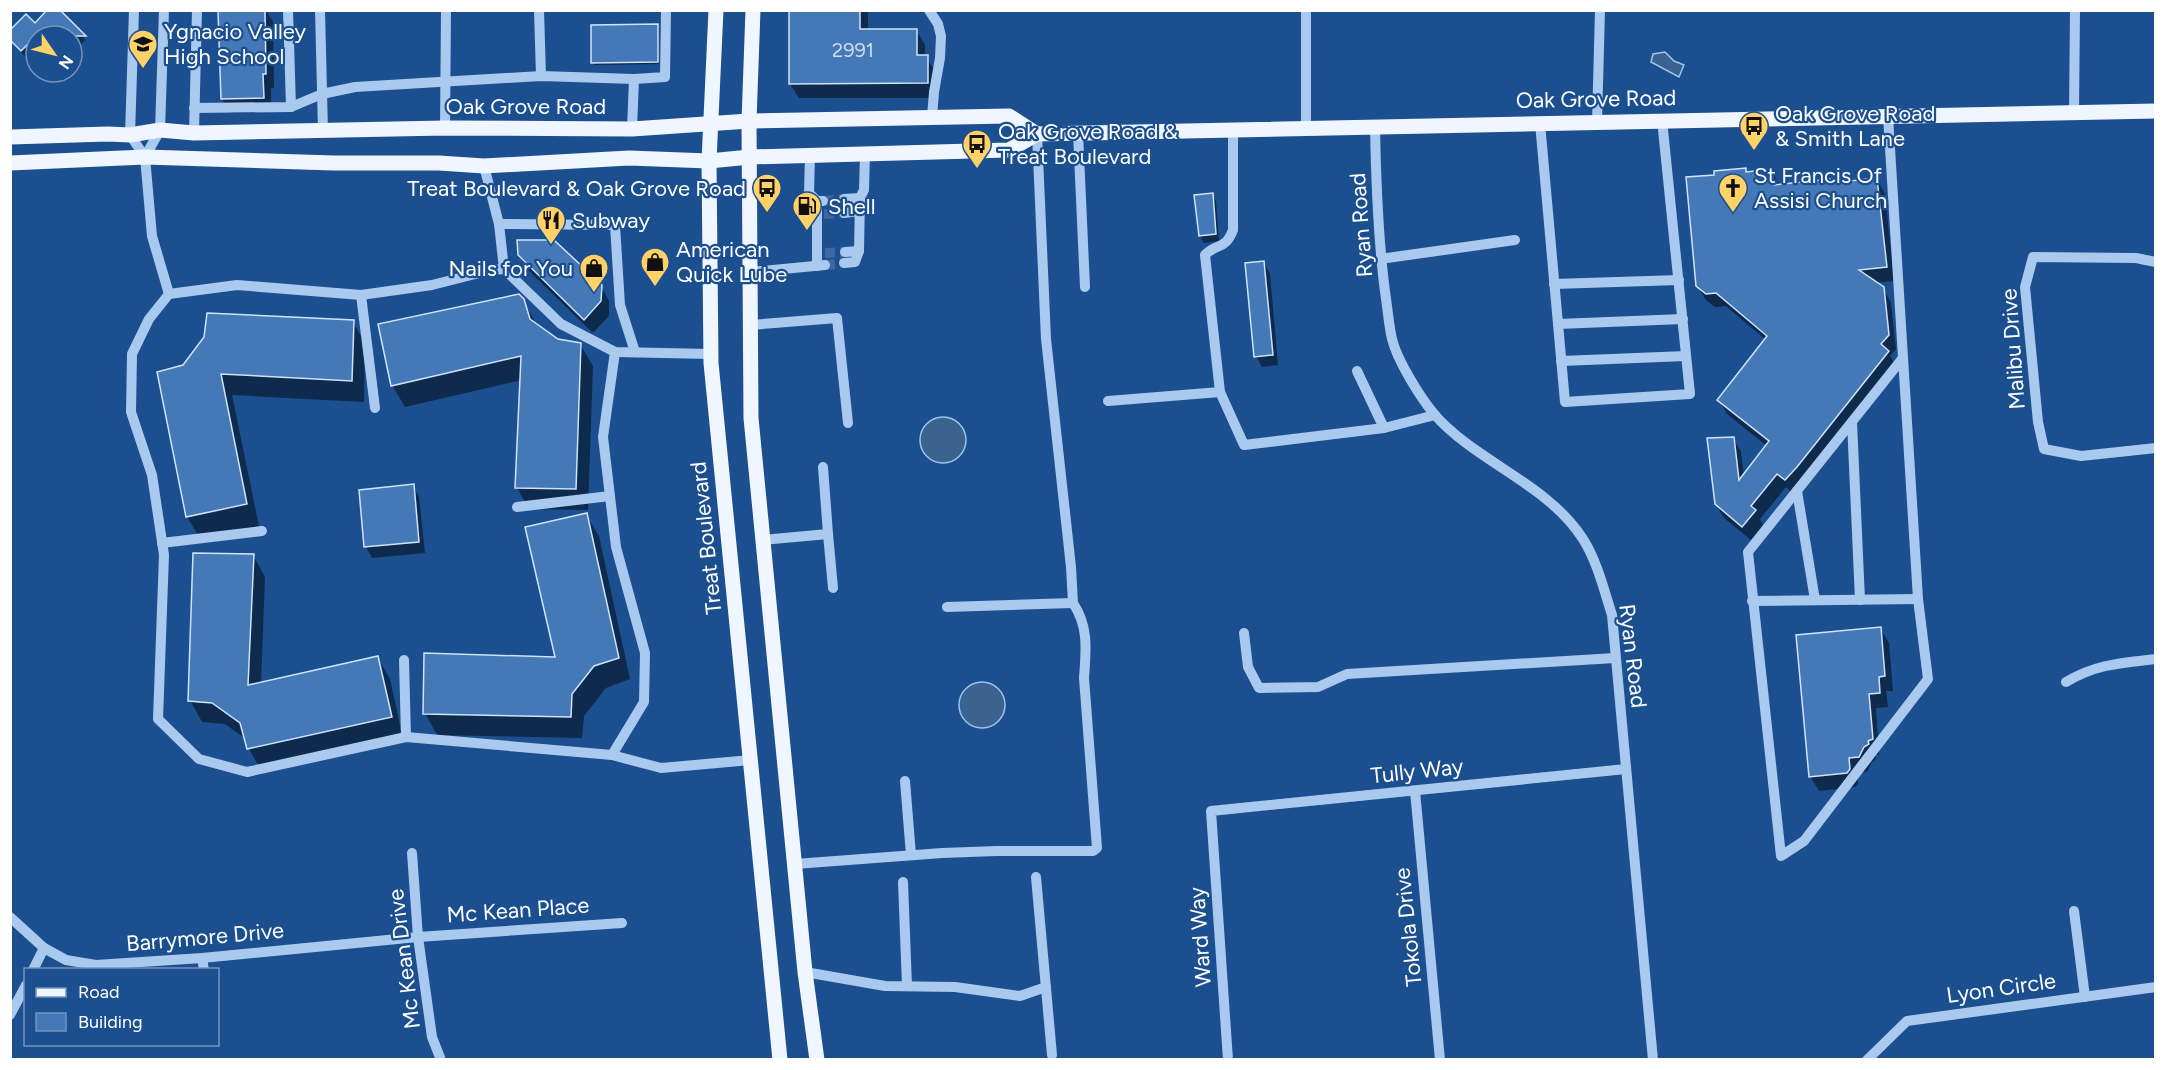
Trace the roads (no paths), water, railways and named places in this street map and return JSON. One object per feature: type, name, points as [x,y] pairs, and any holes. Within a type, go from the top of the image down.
[{"type":"main road","name":"Treat Boulevard","points":[[716,10],[709,161],[711,354],[780,1059]]},
{"type":"main road","points":[[753,10],[749,121],[751,418],[805,972],[817,1059]]},
{"type":"main road","name":"Oak Grove Road","points":[[10,163],[144,157],[334,163],[439,163],[484,166],[629,158],[709,161],[750,157],[1009,150],[1037,134],[2156,111]]},
{"type":"main road","name":"Oak Grove Road","points":[[10,137],[130,135],[160,130],[194,133],[445,128],[632,129],[749,121],[1009,116],[1037,134]]},
{"type":"street","points":[[134,10],[130,135],[144,157],[152,236],[169,294]]},
{"type":"street","points":[[144,157],[160,130],[164,10]]},
{"type":"street","points":[[194,133],[196,10]]},
{"type":"street","points":[[288,10],[291,106]]},
{"type":"street","points":[[320,10],[323,131]]},
{"type":"street","points":[[445,128],[446,10]]},
{"type":"street","points":[[538,10],[542,76]]},
{"type":"street","points":[[194,108],[291,106],[322,94],[355,87],[542,76],[634,79],[665,77],[666,10]]},
{"type":"street","points":[[928,10],[938,24],[941,36],[932,117]]},
{"type":"street","points":[[1306,10],[1306,127]]},
{"type":"street","points":[[1597,122],[1600,10]]},
{"type":"street","points":[[2074,112],[2075,10]]},
{"type":"street","points":[[632,129],[634,79]]},
{"type":"street","points":[[1888,116],[1918,599],[1928,679],[1804,841],[1781,856],[1748,552],[1902,359]]},
{"type":"street","points":[[1540,123],[1565,402],[1690,394],[1662,120]]},
{"type":"street","name":"Ryan Road","points":[[1375,126],[1380,259],[1392,341],[1410,379],[1435,415],[1464,443],[1539,495],[1562,514],[1583,539],[1599,575],[1612,615],[1653,1059]]},
{"type":"street","points":[[1233,129],[1233,230],[1229,241],[1222,246],[1210,249],[1205,255],[1220,392],[1244,445],[1384,428],[1435,415]]},
{"type":"street","points":[[1078,133],[1085,287]]},
{"type":"street","points":[[795,864],[911,855],[997,851],[1093,851],[1097,848],[1084,678],[1086,637],[1082,619],[1073,603],[1046,339],[1037,134]]},
{"type":"street","points":[[844,258],[855,262],[859,251],[860,198],[864,190],[865,154]]},
{"type":"street","points":[[751,272],[821,265],[820,201],[808,193],[810,156]]},
{"type":"street","points":[[484,166],[499,224],[504,269]]},
{"type":"street","points":[[844,199],[860,198]]},
{"type":"street","points":[[844,213],[860,211]]},
{"type":"street","points":[[499,224],[615,225],[620,305],[635,352]]},
{"type":"street","points":[[1380,259],[1515,240]]},
{"type":"street","name":"Malibu Drive","points":[[2156,262],[2136,258],[2033,257],[2025,287],[2038,422],[2044,449],[2081,456],[2156,448]]},
{"type":"street","points":[[711,354],[615,352],[561,324],[516,278],[504,269],[491,270],[432,285],[361,295],[237,285],[169,294],[149,319],[132,354],[131,412],[152,475],[162,543],[158,719],[199,759],[247,772],[406,737],[612,755],[661,768],[751,760]]},
{"type":"street","points":[[1554,284],[1679,280]]},
{"type":"street","points":[[361,295],[375,408]]},
{"type":"street","points":[[751,326],[837,318],[848,423]]},
{"type":"street","points":[[1558,324],[1683,319]]},
{"type":"street","points":[[612,755],[644,702],[645,653],[616,548],[603,437],[615,352]]},
{"type":"street","points":[[1562,362],[1686,357]]},
{"type":"street","points":[[1357,371],[1384,428]]},
{"type":"street","points":[[1108,401],[1220,392]]},
{"type":"street","points":[[1852,422],[1860,600]]},
{"type":"street","points":[[823,467],[833,588]]},
{"type":"street","points":[[1797,491],[1815,600]]},
{"type":"street","points":[[517,507],[610,496]]},
{"type":"street","points":[[162,543],[262,531]]},
{"type":"street","points":[[762,540],[828,534]]},
{"type":"street","points":[[1752,601],[1918,599]]},
{"type":"street","points":[[947,607],[1073,603]]},
{"type":"street","points":[[1244,633],[1248,667],[1259,688],[1318,687],[1347,674],[1616,658]]},
{"type":"street","points":[[2066,682],[2102,665],[2156,659]]},
{"type":"street","points":[[404,660],[406,737]]},
{"type":"street","name":"Tully Way","points":[[1211,812],[1626,769]]},
{"type":"street","points":[[904,781],[911,855]]},
{"type":"street","name":"Tokola Drive","points":[[1415,791],[1440,1059]]},
{"type":"street","name":"Ward Way","points":[[1211,812],[1228,1059]]},
{"type":"street","name":"Mc Kean Drive","points":[[412,853],[418,937],[432,1037],[441,1059]]},
{"type":"street","points":[[1036,877],[1052,1055]]},
{"type":"street","points":[[903,882],[907,986]]},
{"type":"street","points":[[2074,910],[2085,996]]},
{"type":"street","name":"Barrymore Drive","points":[[10,917],[44,948],[66,960],[96,965],[202,958],[418,937]]},
{"type":"street","name":"Mc Kean Place","points":[[418,937],[622,923]]},
{"type":"street","points":[[34,968],[44,948]]},
{"type":"street","points":[[202,958],[204,968]]},
{"type":"street","points":[[805,972],[885,986],[955,987],[1020,996],[1046,987]]},
{"type":"street","name":"Lyon Circle","points":[[1867,1059],[1906,1021],[2156,987]]},
{"type":"street","points":[[10,1015],[24,989]]},
{"type":"water","points":[[1665,52],[1674,61],[1684,65],[1679,77],[1651,62],[1653,54]]},
{"type":"water","points":[[943,417],[959,424],[966,440],[959,456],[943,463],[927,456],[920,440],[927,424]]},
{"type":"water","points":[[982,682],[998,689],[1005,705],[998,721],[982,728],[966,721],[959,705],[966,689]]},
{"type":"tunnel","points":[[824,201],[844,199]]},
{"type":"tunnel","points":[[824,214],[844,213]]},
{"type":"tunnel","points":[[825,253],[845,252]]},
{"type":"tunnel","points":[[825,265],[844,263]]},
{"type":"place","name":"Ygnacio Valley High School","points":[[143,70]]},
{"type":"place","name":"Oak Grove Road & Smith Lane","points":[[1754,152]]},
{"type":"place","name":"Oak Grove Road & Treat Boulevard","points":[[977,170]]},
{"type":"place","name":"Treat Boulevard & Oak Grove Road","points":[[767,214]]},
{"type":"place","name":"St Francis Of Assisi Church","points":[[1733,214]]},
{"type":"place","name":"Shell","points":[[807,232]]},
{"type":"place","name":"Subway","points":[[551,246]]},
{"type":"place","name":"American Quick Lube","points":[[655,288]]},
{"type":"place","name":"Nails for You","points":[[594,294]]}]
